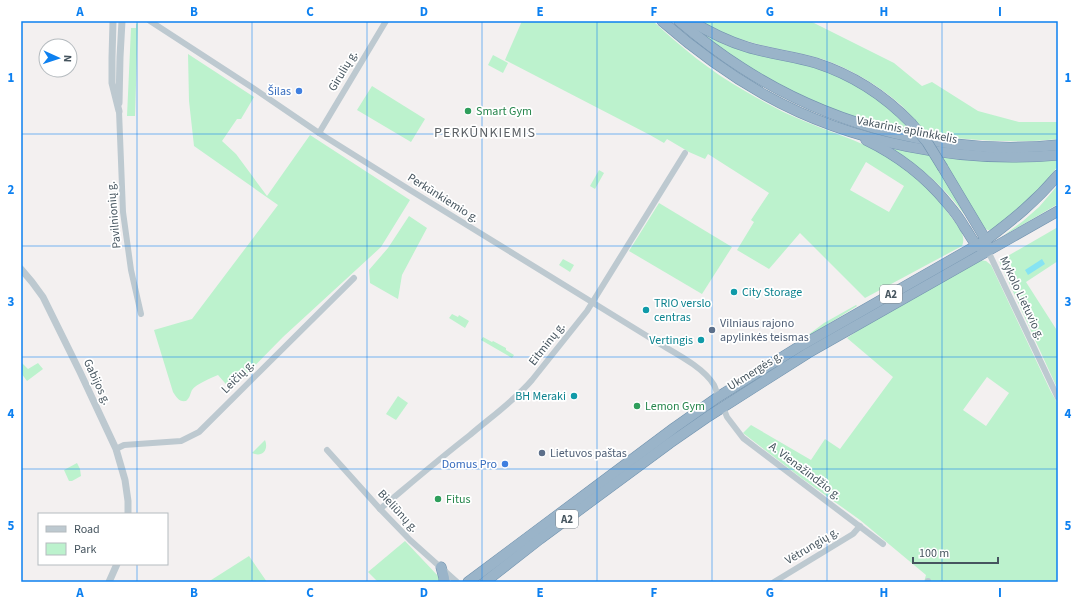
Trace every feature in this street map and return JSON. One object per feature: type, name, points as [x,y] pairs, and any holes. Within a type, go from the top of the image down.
[{"type":"highway","name":"Vakarinis aplinkkelis","points":[[662,21],[699,52],[742,81],[806,115],[848,131],[900,144],[969,155],[1012,157],[1058,155]]},
{"type":"highway","name":"Vakarinis aplinkkelis","points":[[679,21],[720,54],[742,69],[796,98],[825,111],[853,121],[901,135],[935,141],[1012,147],[1058,145]]},
{"type":"highway","points":[[691,21],[732,42],[754,49],[815,63],[847,75],[867,86],[885,99],[911,123],[927,142],[986,240],[988,251]]},
{"type":"highway","points":[[848,131],[884,149],[899,158],[918,173],[948,204],[977,245],[988,251]]},
{"type":"highway","name":"A2","points":[[986,240],[1025,210],[1058,175]]},
{"type":"highway","name":"Ukmergės g.","points":[[486,582],[670,443],[723,407],[808,353],[1058,211]]},
{"type":"highway","name":"Ukmergės g.","points":[[468,582],[662,436],[718,397],[797,348],[986,240]]},
{"type":"highway","points":[[718,397],[723,407]]},
{"type":"highway","points":[[441,567],[444,582]]},
{"type":"street","name":"Pavilnionių g.","points":[[114,21],[112,83],[119,111]]},
{"type":"street","name":"Pavilnionių g.","points":[[122,21],[119,111],[123,212],[131,270],[141,314]]},
{"type":"street","name":"Perkūnkiemio g.","points":[[150,21],[260,92],[320,133],[410,190],[685,359],[696,367],[711,382],[718,397]]},
{"type":"street","name":"Girulių g.","points":[[320,133],[386,21]]},
{"type":"street","name":"Eitminų g.","points":[[380,509],[524,390],[592,303],[685,153]]},
{"type":"street","name":"Mykolo Lietuvio g.","points":[[988,251],[1058,398]]},
{"type":"street","name":"Gabijos g.","points":[[21,269],[43,297],[116,448],[126,480],[128,513]]},
{"type":"street","name":"Leičių g.","points":[[116,448],[124,445],[181,441],[199,432],[354,278]]},
{"type":"street","name":"A. Vienažindžio g.","points":[[723,407],[727,417],[743,438],[883,544]]},
{"type":"street","name":"Bieliūnų g.","points":[[327,450],[410,540],[457,582]]},
{"type":"street","name":"Vėtrungių g.","points":[[774,582],[853,534],[860,526]]},
{"type":"street","points":[[109,582],[117,565]]},
{"type":"green space","points":[[522,21],[653,21],[697,59],[732,84],[789,114],[869,147],[904,168],[925,186],[943,206],[961,230],[963,238],[962,246],[865,298],[800,233],[769,269],[737,250],[754,222],[751,220],[769,193],[708,154],[705,159],[689,152],[667,139],[664,143],[505,60]],"holes":[[[866,162],[904,186],[889,212],[850,190]]]},
{"type":"green space","points":[[699,21],[810,21],[894,63],[922,86],[932,82],[978,111],[1019,122],[1058,122],[1058,139],[1025,141],[976,140],[928,135],[901,105],[874,84],[854,73],[822,59],[737,38]]},
{"type":"green space","points":[[138,23],[135,116],[127,116],[131,28],[136,28],[136,24]]},
{"type":"green space","points":[[701,33],[728,46],[799,63],[846,80],[882,103],[903,122],[911,132],[844,113],[801,95],[740,62]]},
{"type":"green space","points":[[188,54],[254,97],[241,119],[237,119],[222,141],[236,154],[267,196],[310,135],[410,200],[381,247],[283,337],[231,390],[218,375],[197,386],[192,390],[186,401],[182,401],[178,399],[173,392],[154,330],[192,319],[278,205],[194,146],[189,101]]},
{"type":"green space","points":[[493,55],[508,63],[503,73],[488,65]]},
{"type":"green space","points":[[372,86],[425,119],[411,142],[357,110]]},
{"type":"green space","points":[[888,146],[929,154],[965,213],[964,214],[956,203],[929,176]]},
{"type":"green space","points":[[942,157],[1000,161],[1058,160],[1058,166],[1044,184],[1019,210],[991,230],[988,230],[985,229]]},
{"type":"green space","points":[[599,170],[604,173],[595,189],[590,186]]},
{"type":"green space","points":[[1058,185],[1058,204],[1003,236],[1039,207]]},
{"type":"green space","points":[[659,203],[732,247],[702,294],[629,251]]},
{"type":"green space","points":[[409,216],[427,228],[402,275],[398,299],[370,283],[369,270],[388,248]]},
{"type":"green space","points":[[1058,227],[1058,261],[1026,282],[1058,332],[1058,390],[999,261]]},
{"type":"green space","points":[[563,259],[574,265],[570,272],[559,265]]},
{"type":"green space","points":[[980,260],[986,261],[991,265],[1058,404],[1058,582],[924,582],[926,575],[860,520],[800,477],[743,433],[751,425],[811,460],[825,439],[840,449],[893,377],[847,338]],"holes":[[[987,377],[1009,393],[986,426],[963,410]]]},
{"type":"green space","points":[[856,305],[857,306],[809,336],[808,335],[824,323]]},
{"type":"green space","points":[[452,314],[458,317],[459,315],[469,321],[465,328],[449,318]]},
{"type":"green space","points":[[483,337],[506,348],[506,350],[514,355],[512,358],[481,340]]},
{"type":"green space","points":[[21,362],[28,369],[38,363],[43,369],[27,381],[21,373]]},
{"type":"green space","points":[[398,396],[408,403],[396,420],[386,414]]},
{"type":"green space","points":[[265,440],[266,447],[262,454],[252,453]]},
{"type":"green space","points":[[77,463],[81,476],[69,481],[64,470]]},
{"type":"green space","points":[[405,541],[439,577],[439,582],[378,582],[368,572]]},
{"type":"green space","points":[[249,556],[267,582],[208,582]]},
{"type":"water","points":[[1042,259],[1045,264],[1028,275],[1025,270]]},
{"type":"place","name":"Šilas","points":[[299,91]]},
{"type":"place","name":"Smart Gym","points":[[468,111]]},
{"type":"place","name":"City Storage","points":[[734,292]]},
{"type":"place","name":"TRIO verslo centras","points":[[646,310]]},
{"type":"place","name":"Vilniaus rajono apylinkės teismas","points":[[712,330]]},
{"type":"place","name":"Vertingis","points":[[701,340]]},
{"type":"place","name":"BH Meraki","points":[[574,396]]},
{"type":"place","name":"Lemon Gym","points":[[637,406]]},
{"type":"place","name":"Lietuvos paštas","points":[[542,453]]},
{"type":"place","name":"Domus Pro","points":[[505,464]]},
{"type":"place","name":"Fitus","points":[[438,499]]},
{"type":"district","name":"PERKŪNKIEMIS","points":[[485,133]]}]
